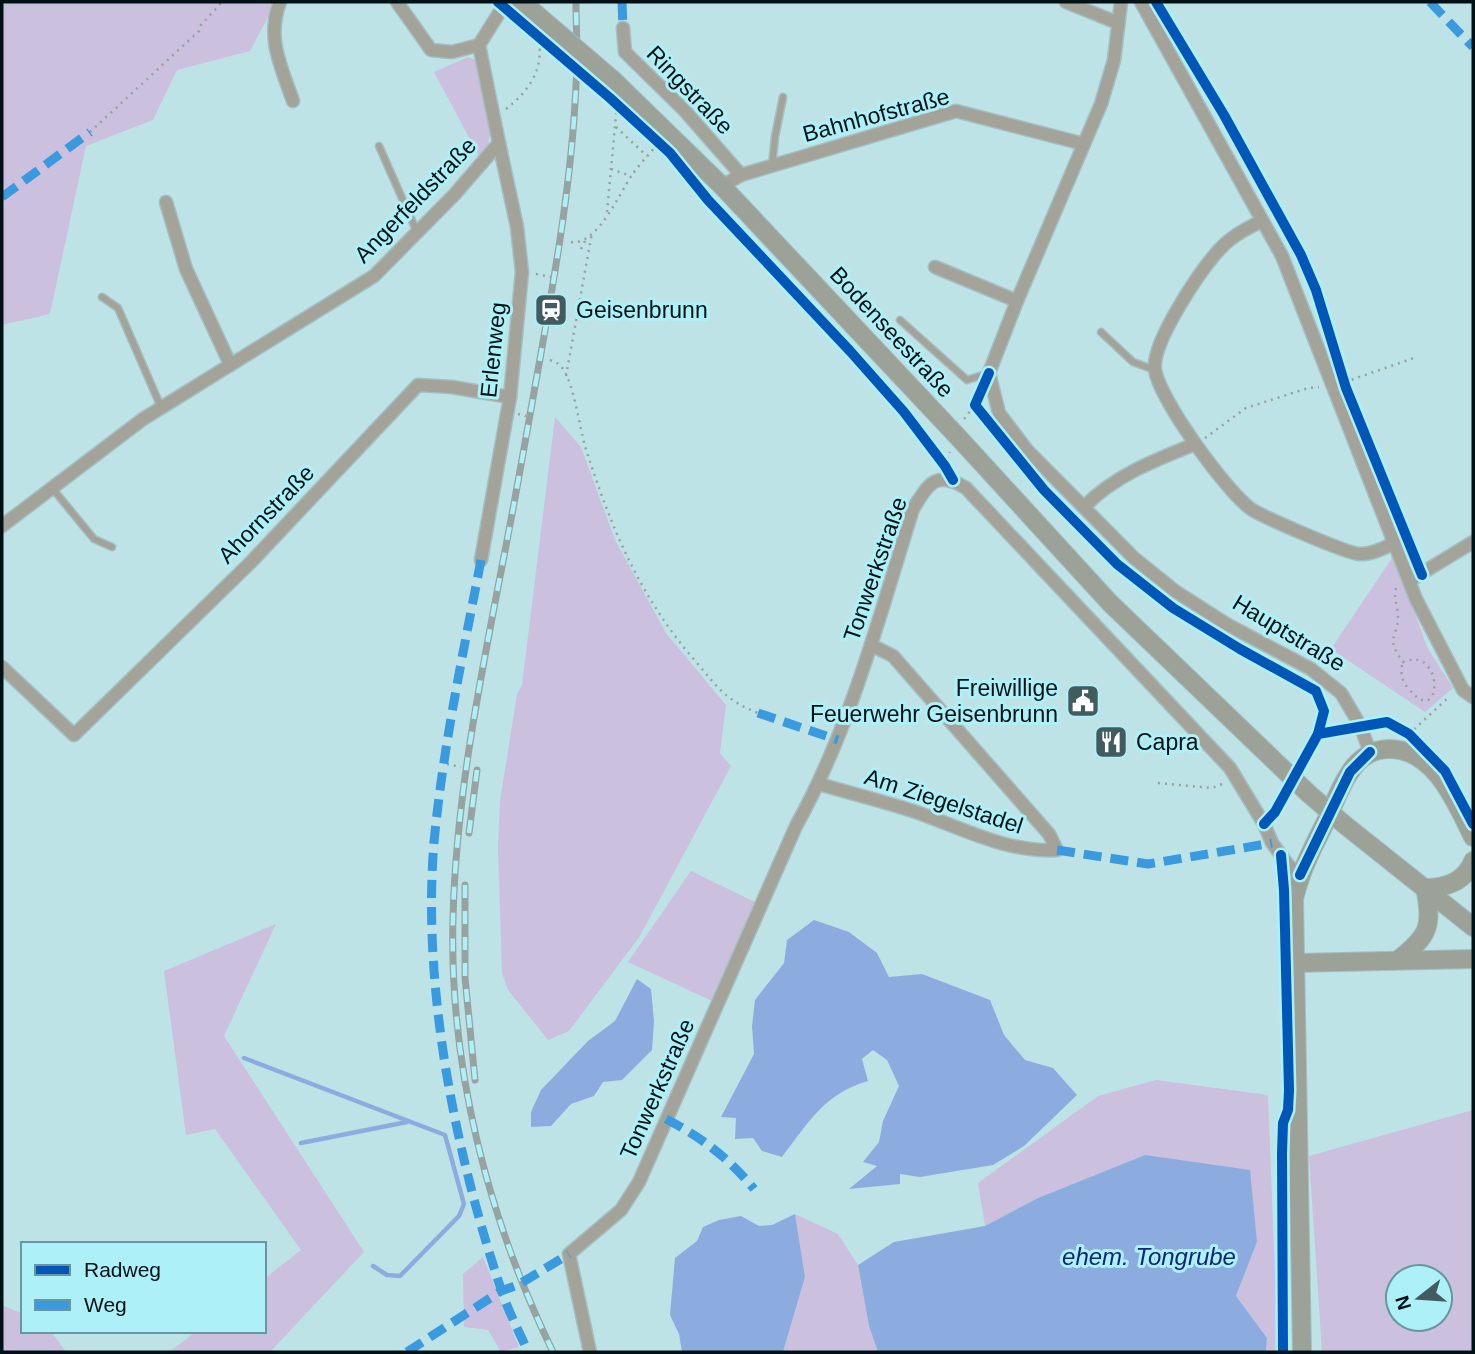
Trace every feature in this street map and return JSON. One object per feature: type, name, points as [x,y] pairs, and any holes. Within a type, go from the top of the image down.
[{"type":"main road","name":"Bodenseestraße","points":[[528,7],[616,98],[722,187],[1110,603],[1308,793],[1473,927]]},
{"type":"main road","points":[[1302,1352],[1294,899],[1300,875],[1350,772],[1370,752],[1380,749],[1399,749],[1416,757],[1433,770],[1450,791],[1473,837]]},
{"type":"main road","points":[[1398,960],[1418,944],[1427,930],[1430,919],[1425,888],[1445,886],[1460,880],[1471,868],[1473,861]]},
{"type":"main road","points":[[1296,964],[1473,959]]},
{"type":"street","points":[[280,2],[273,19],[275,48],[293,101]]},
{"type":"street","points":[[397,2],[431,50],[452,52],[479,45],[506,2]]},
{"type":"street","points":[[1066,2],[1118,23]]},
{"type":"street","points":[[989,373],[1017,300],[1101,103],[1114,60],[1121,2]]},
{"type":"street","points":[[1141,2],[1282,256],[1341,385],[1394,543],[1416,599],[1461,687],[1473,697]]},
{"type":"street","name":"Ringstraße","points":[[623,28],[625,52],[685,111],[741,175]]},
{"type":"street","name":"Angerfeldstraße","points":[[2,526],[161,407],[374,276],[455,194],[499,143],[479,45]]},
{"type":"street","name":"Bahnhofstraße","points":[[722,187],[741,175],[956,111],[1084,144]]},
{"type":"street","name":"Erlenweg","points":[[481,560],[510,397],[522,272],[517,227],[499,143]]},
{"type":"street","points":[[166,202],[187,269],[230,364]]},
{"type":"street","points":[[1262,220],[1219,250],[1162,337],[1155,370],[1161,387],[1195,444],[1231,489],[1252,509],[1358,554],[1394,543]]},
{"type":"street","points":[[935,267],[1017,300]]},
{"type":"street","name":"Hauptstraße","points":[[989,373],[999,413],[1027,450],[1134,558],[1175,591],[1228,625],[1311,669],[1341,693],[1360,725],[1370,752]]},
{"type":"street","name":"Ahornstraße","points":[[2,667],[74,735],[251,562],[418,385],[452,387],[510,397]]},
{"type":"street","points":[[1084,508],[1099,492],[1146,464],[1195,444]]},
{"type":"street","name":"Tonwerkstraße","points":[[590,1352],[569,1254],[621,1210],[639,1182],[796,826],[819,784],[838,740],[913,509],[924,491],[937,481],[944,478],[953,480]]},
{"type":"street","points":[[953,480],[967,488],[1230,768],[1264,824],[1272,844],[1289,866],[1300,875]]},
{"type":"street","points":[[1408,579],[1473,542]]},
{"type":"street","name":"Am Ziegelstadel","points":[[819,784],[914,812],[978,837],[1034,851],[1057,850],[1049,834],[893,656],[871,645]]},
{"type":"lane","points":[[772,166],[783,97]]},
{"type":"lane","points":[[379,146],[417,232]]},
{"type":"lane","points":[[102,297],[118,308],[161,407]]},
{"type":"lane","points":[[900,320],[967,380],[989,373]]},
{"type":"lane","points":[[1101,332],[1133,362],[1155,370]]},
{"type":"lane","points":[[52,488],[94,539],[112,547]]},
{"type":"path","points":[[90,132],[199,31],[201,24],[222,2]]},
{"type":"path","points":[[540,36],[553,48]]},
{"type":"path","points":[[513,104],[538,73],[540,36]]},
{"type":"path","points":[[607,216],[616,98]]},
{"type":"path","points":[[615,126],[647,156]]},
{"type":"path","points":[[581,248],[607,216],[654,141],[670,153]]},
{"type":"path","points":[[611,169],[631,176]]},
{"type":"path","points":[[566,376],[592,233]]},
{"type":"path","points":[[571,242],[578,243],[587,238]]},
{"type":"path","points":[[530,274],[551,276]]},
{"type":"path","points":[[1195,444],[1246,408],[1308,388],[1341,385],[1414,358]]},
{"type":"path","points":[[551,360],[563,368],[606,509],[634,572],[667,627],[723,694],[738,705],[758,713]]},
{"type":"path","points":[[1340,370],[1341,385]]},
{"type":"path","points":[[960,424],[975,405],[989,373]]},
{"type":"path","points":[[975,405],[984,416]]},
{"type":"path","points":[[934,453],[953,480]]},
{"type":"path","points":[[1403,662],[1409,659],[1418,660],[1426,665],[1436,683],[1436,692],[1432,697],[1427,700],[1420,698],[1407,687],[1400,670],[1403,662],[1393,643],[1398,616],[1395,594],[1397,584],[1408,579]]},
{"type":"path","points":[[1409,734],[1461,687]]},
{"type":"path","points":[[1398,728],[1409,734],[1418,744]]},
{"type":"path","points":[[447,764],[461,766]]},
{"type":"path","points":[[1158,783],[1212,789],[1222,784]]},
{"type":"shaded area","points":[[2,2],[276,2],[250,51],[177,70],[153,120],[86,146],[50,314],[2,325]]},
{"type":"shaded area","points":[[468,57],[476,60],[480,67],[490,134],[488,145],[480,158],[434,72]]},
{"type":"shaded area","points":[[555,417],[581,447],[615,540],[666,633],[726,705],[720,753],[731,766],[640,936],[569,1031],[548,1040],[508,990],[502,973],[498,848],[500,801],[517,694],[522,685]]},
{"type":"shaded area","points":[[1394,555],[1427,647],[1453,688],[1425,712],[1331,649]]},
{"type":"shaded area","points":[[691,871],[755,902],[712,1001],[628,962]]},
{"type":"shaded area","points":[[276,924],[224,1036],[364,1252],[270,1352],[169,1352],[194,1333],[266,1333],[266,1277],[301,1250],[215,1129],[186,1135],[164,971]]},
{"type":"shaded area","points":[[1156,1080],[1268,1095],[1278,1352],[1266,1352],[1267,1338],[1236,1296],[1257,1242],[1145,1155],[1038,1198],[985,1226],[978,1183],[1098,1096]]},
{"type":"shaded area","points":[[1473,1110],[1473,1352],[1322,1352],[1309,1156]]},
{"type":"shaded area","points":[[795,1214],[838,1234],[858,1265],[869,1326],[878,1352],[783,1352],[805,1277]]},
{"type":"shaded area","points":[[483,1257],[519,1347],[501,1352],[488,1330],[464,1327],[463,1274]]},
{"type":"shaded area","points":[[2,1305],[21,1313],[21,1333],[52,1333],[66,1352],[2,1352]]},
{"type":"water","points":[[814,920],[849,932],[877,953],[889,977],[922,974],[990,1000],[1004,1035],[1025,1060],[1053,1068],[1077,1095],[1024,1146],[993,1165],[920,1177],[900,1174],[900,1184],[849,1189],[877,1166],[863,1162],[879,1142],[883,1121],[899,1086],[887,1060],[873,1050],[862,1059],[868,1081],[840,1093],[829,1102],[809,1121],[782,1157],[762,1151],[753,1138],[735,1139],[736,1118],[721,1117],[754,1054],[752,1026],[755,1000],[784,963],[787,940]]},
{"type":"water","points":[[637,979],[651,989],[654,1021],[652,1050],[622,1080],[603,1082],[594,1096],[571,1104],[551,1126],[531,1127],[531,1112],[541,1090],[588,1041],[615,1021]]},
{"type":"water","name":"ehem. Tongrube","points":[[1145,1155],[1250,1170],[1257,1242],[1236,1296],[1267,1338],[1266,1352],[878,1352],[869,1326],[858,1265],[894,1242],[985,1226],[1038,1198]]},
{"type":"water","points":[[795,1214],[805,1277],[783,1352],[682,1352],[679,1334],[670,1315],[675,1258],[697,1241],[703,1227],[719,1220],[741,1216],[759,1226],[772,1225]]},
{"type":"waterway","points":[[244,1058],[445,1135],[464,1204],[459,1216],[400,1276],[387,1275],[373,1266]]},
{"type":"waterway","points":[[301,1143],[407,1122]]},
{"type":"railway","points":[[553,1352],[509,1249],[477,1141],[458,1030],[453,974],[453,918],[459,827],[471,736],[540,359],[562,222],[574,119],[576,2]]},
{"type":"railway","points":[[469,833],[477,770]]},
{"type":"railway","points":[[465,885],[465,978],[475,1080]]},
{"type":"marked path","points":[[622,2],[623,28]]},
{"type":"marked path","points":[[1430,2],[1473,47]]},
{"type":"marked path","points":[[2,197],[90,132]]},
{"type":"marked path","points":[[481,560],[454,701],[438,806],[432,897],[433,954],[446,1068],[469,1182],[504,1297],[528,1352]]},
{"type":"marked path","points":[[758,713],[838,740]]},
{"type":"marked path","points":[[1057,850],[1148,864],[1272,843]]},
{"type":"marked path","points":[[666,1119],[714,1149],[754,1189]]},
{"type":"marked path","points":[[407,1352],[501,1291],[518,1285],[569,1254]]},
{"type":"cycle path","points":[[498,2],[670,153],[708,200],[904,412],[953,480]]},
{"type":"cycle path","points":[[1156,2],[1224,115],[1301,255],[1316,290],[1346,388],[1422,575]]},
{"type":"cycle path","points":[[989,373],[975,405],[1044,490],[1117,564],[1173,608],[1316,691],[1324,711],[1318,734]]},
{"type":"cycle path","points":[[1264,824],[1275,812],[1318,734],[1387,722],[1409,734],[1445,771],[1473,824]]},
{"type":"cycle path","points":[[1300,875],[1350,772],[1370,752]]},
{"type":"cycle path","points":[[1281,855],[1289,1090],[1288,1110],[1283,1123],[1282,1153],[1283,1352]]},
{"type":"place","name":"Geisenbrunn","points":[[551,310]]},
{"type":"place","name":"Freiwillige Feuerwehr Geisenbrunn","points":[[1083,701]]},
{"type":"place","name":"Capra","points":[[1111,742]]}]
